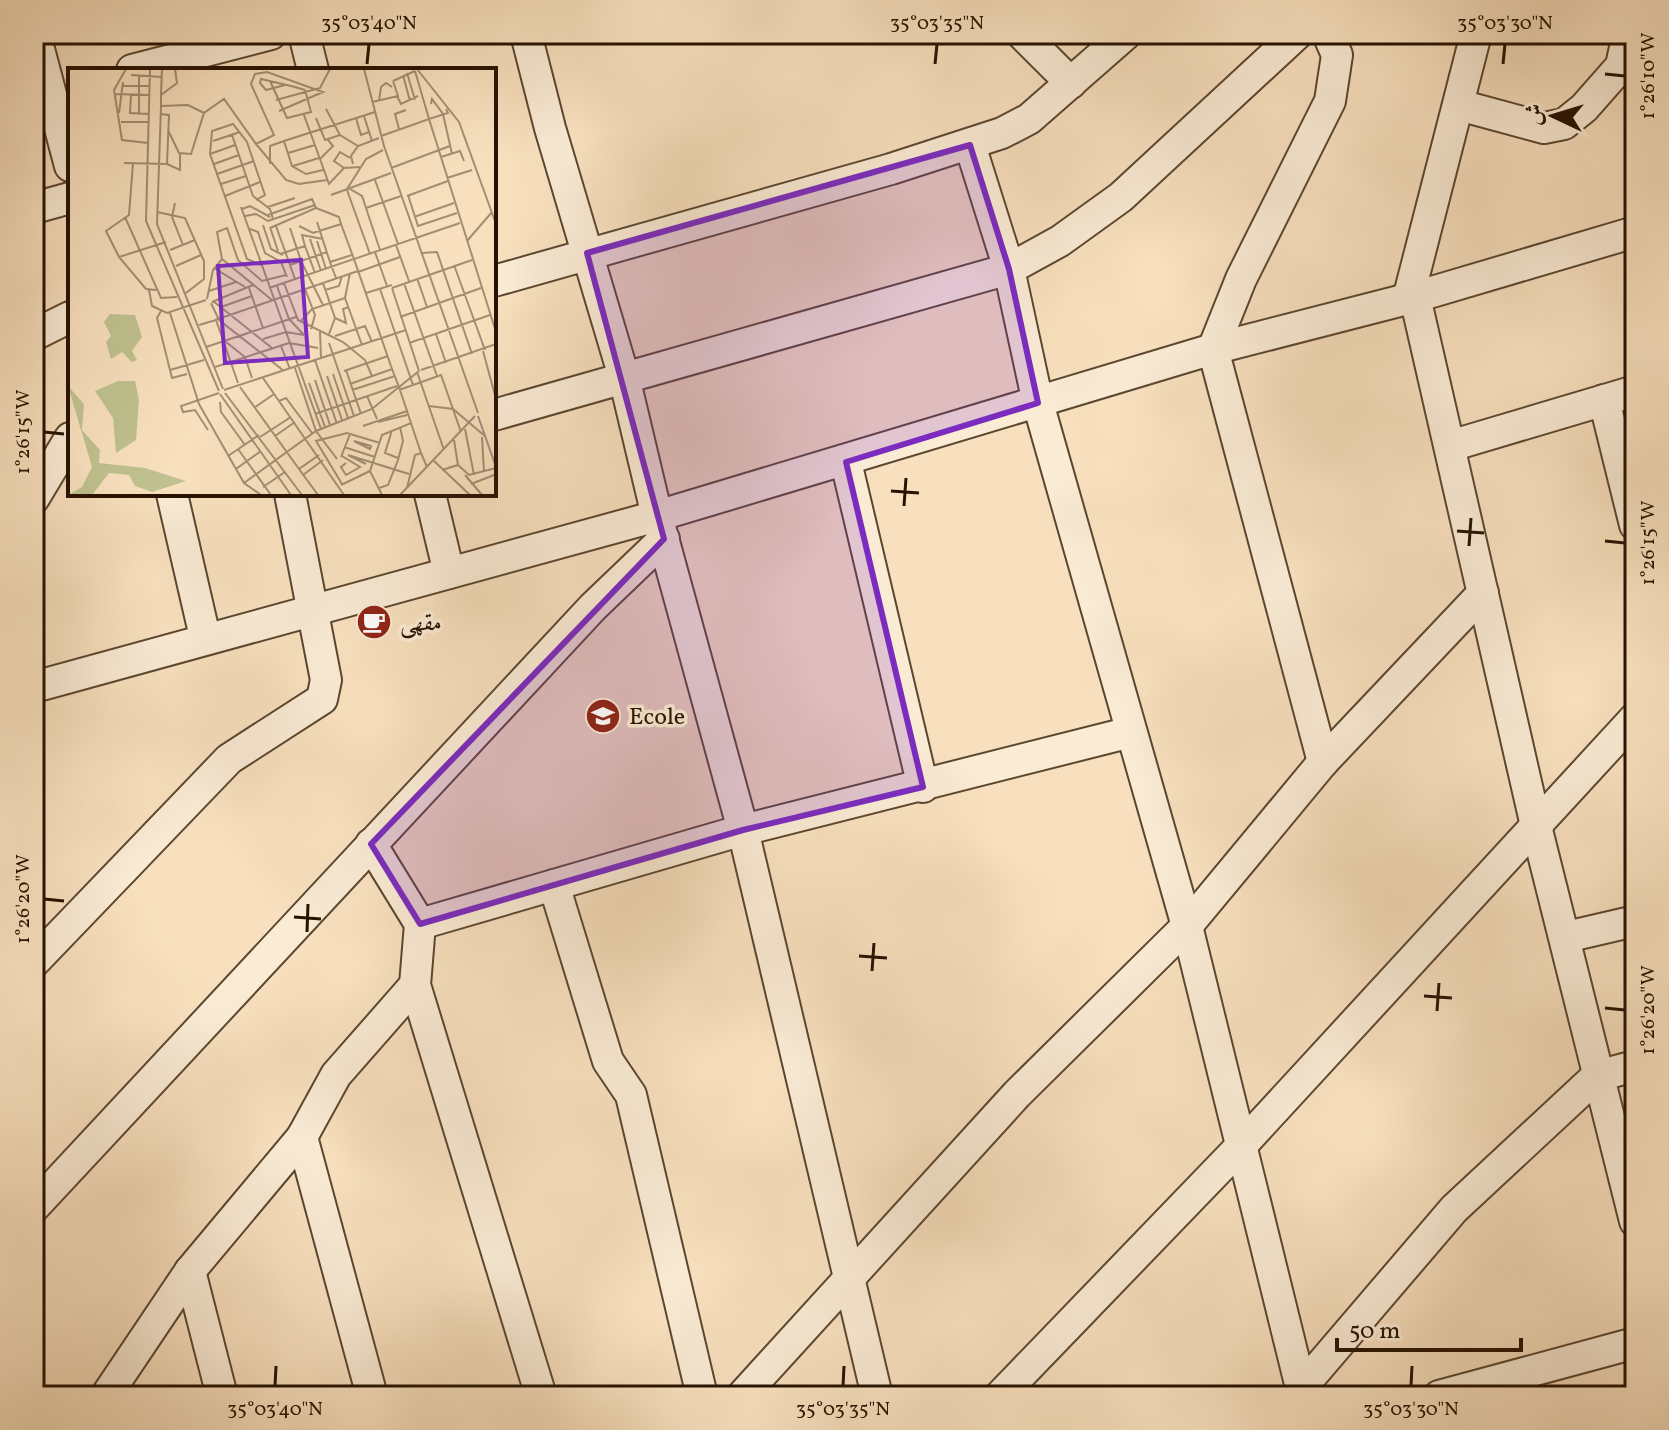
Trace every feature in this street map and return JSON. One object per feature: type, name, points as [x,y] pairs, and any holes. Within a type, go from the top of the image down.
[{"type":"street","points":[[35,34],[60,88],[68,150]]},
{"type":"street","points":[[140,68],[271,34]]},
{"type":"street","points":[[304,34],[312,68]]},
{"type":"street","points":[[526,34],[624,377],[660,527],[743,830],[877,1396]]},
{"type":"street","points":[[1022,34],[1071,83]]},
{"type":"street","points":[[496,280],[970,145],[1029,119],[1126,34]]},
{"type":"street","points":[[496,414],[1009,269],[1060,241],[1121,197],[1297,34]]},
{"type":"street","points":[[1323,762],[1213,349],[1241,279],[1330,101],[1337,55],[1328,34]]},
{"type":"street","points":[[1459,105],[1544,128],[1564,124],[1584,108],[1621,66],[1628,34]]},
{"type":"street","points":[[1472,35],[1459,105],[1412,298],[1450,446],[1536,826],[1634,1214]]},
{"type":"street","points":[[970,145],[1009,269],[1038,403],[1187,926],[1302,1392]]},
{"type":"street","points":[[34,208],[68,199]]},
{"type":"street","points":[[35,691],[205,637],[449,573],[660,527],[846,462],[1213,349],[1412,298],[1635,232]]},
{"type":"street","points":[[34,335],[68,318]]},
{"type":"street","points":[[1450,446],[1635,391]]},
{"type":"street","points":[[1604,400],[1635,525]]},
{"type":"street","points":[[34,498],[68,441]]},
{"type":"street","points":[[846,462],[923,787]]},
{"type":"street","points":[[172,496],[205,637]]},
{"type":"street","points":[[34,962],[229,759],[322,699],[326,680],[315,610],[290,496]]},
{"type":"street","points":[[430,496],[449,573]]},
{"type":"street","points":[[34,1207],[593,607],[660,527]]},
{"type":"street","points":[[742,1396],[1017,1094],[1187,926],[1323,762],[1483,593]]},
{"type":"street","points":[[1000,1396],[1241,1146],[1635,718]]},
{"type":"street","points":[[420,924],[743,830],[1131,732]]},
{"type":"street","points":[[371,844],[420,924],[415,985],[541,1396]]},
{"type":"street","points":[[554,885],[608,1061],[631,1095],[702,1396]]},
{"type":"street","points":[[1566,937],[1635,921]]},
{"type":"street","points":[[106,1396],[190,1271],[302,1137],[336,1075],[415,985]]},
{"type":"street","points":[[1302,1392],[1454,1209],[1597,1076],[1635,1066]]},
{"type":"street","points":[[302,1137],[372,1396]]},
{"type":"street","points":[[190,1271],[222,1396]]},
{"type":"street","points":[[1439,1396],[1474,1391],[1635,1343]]},
{"type":"highlighted area","points":[[970,145],[1009,269],[1038,403],[846,462],[923,787],[743,830],[420,924],[371,844],[664,539],[587,253]]},
{"type":"place","name":"مقهى","points":[[374,622]]},
{"type":"place","name":"Ecole","points":[[603,716]]}]
